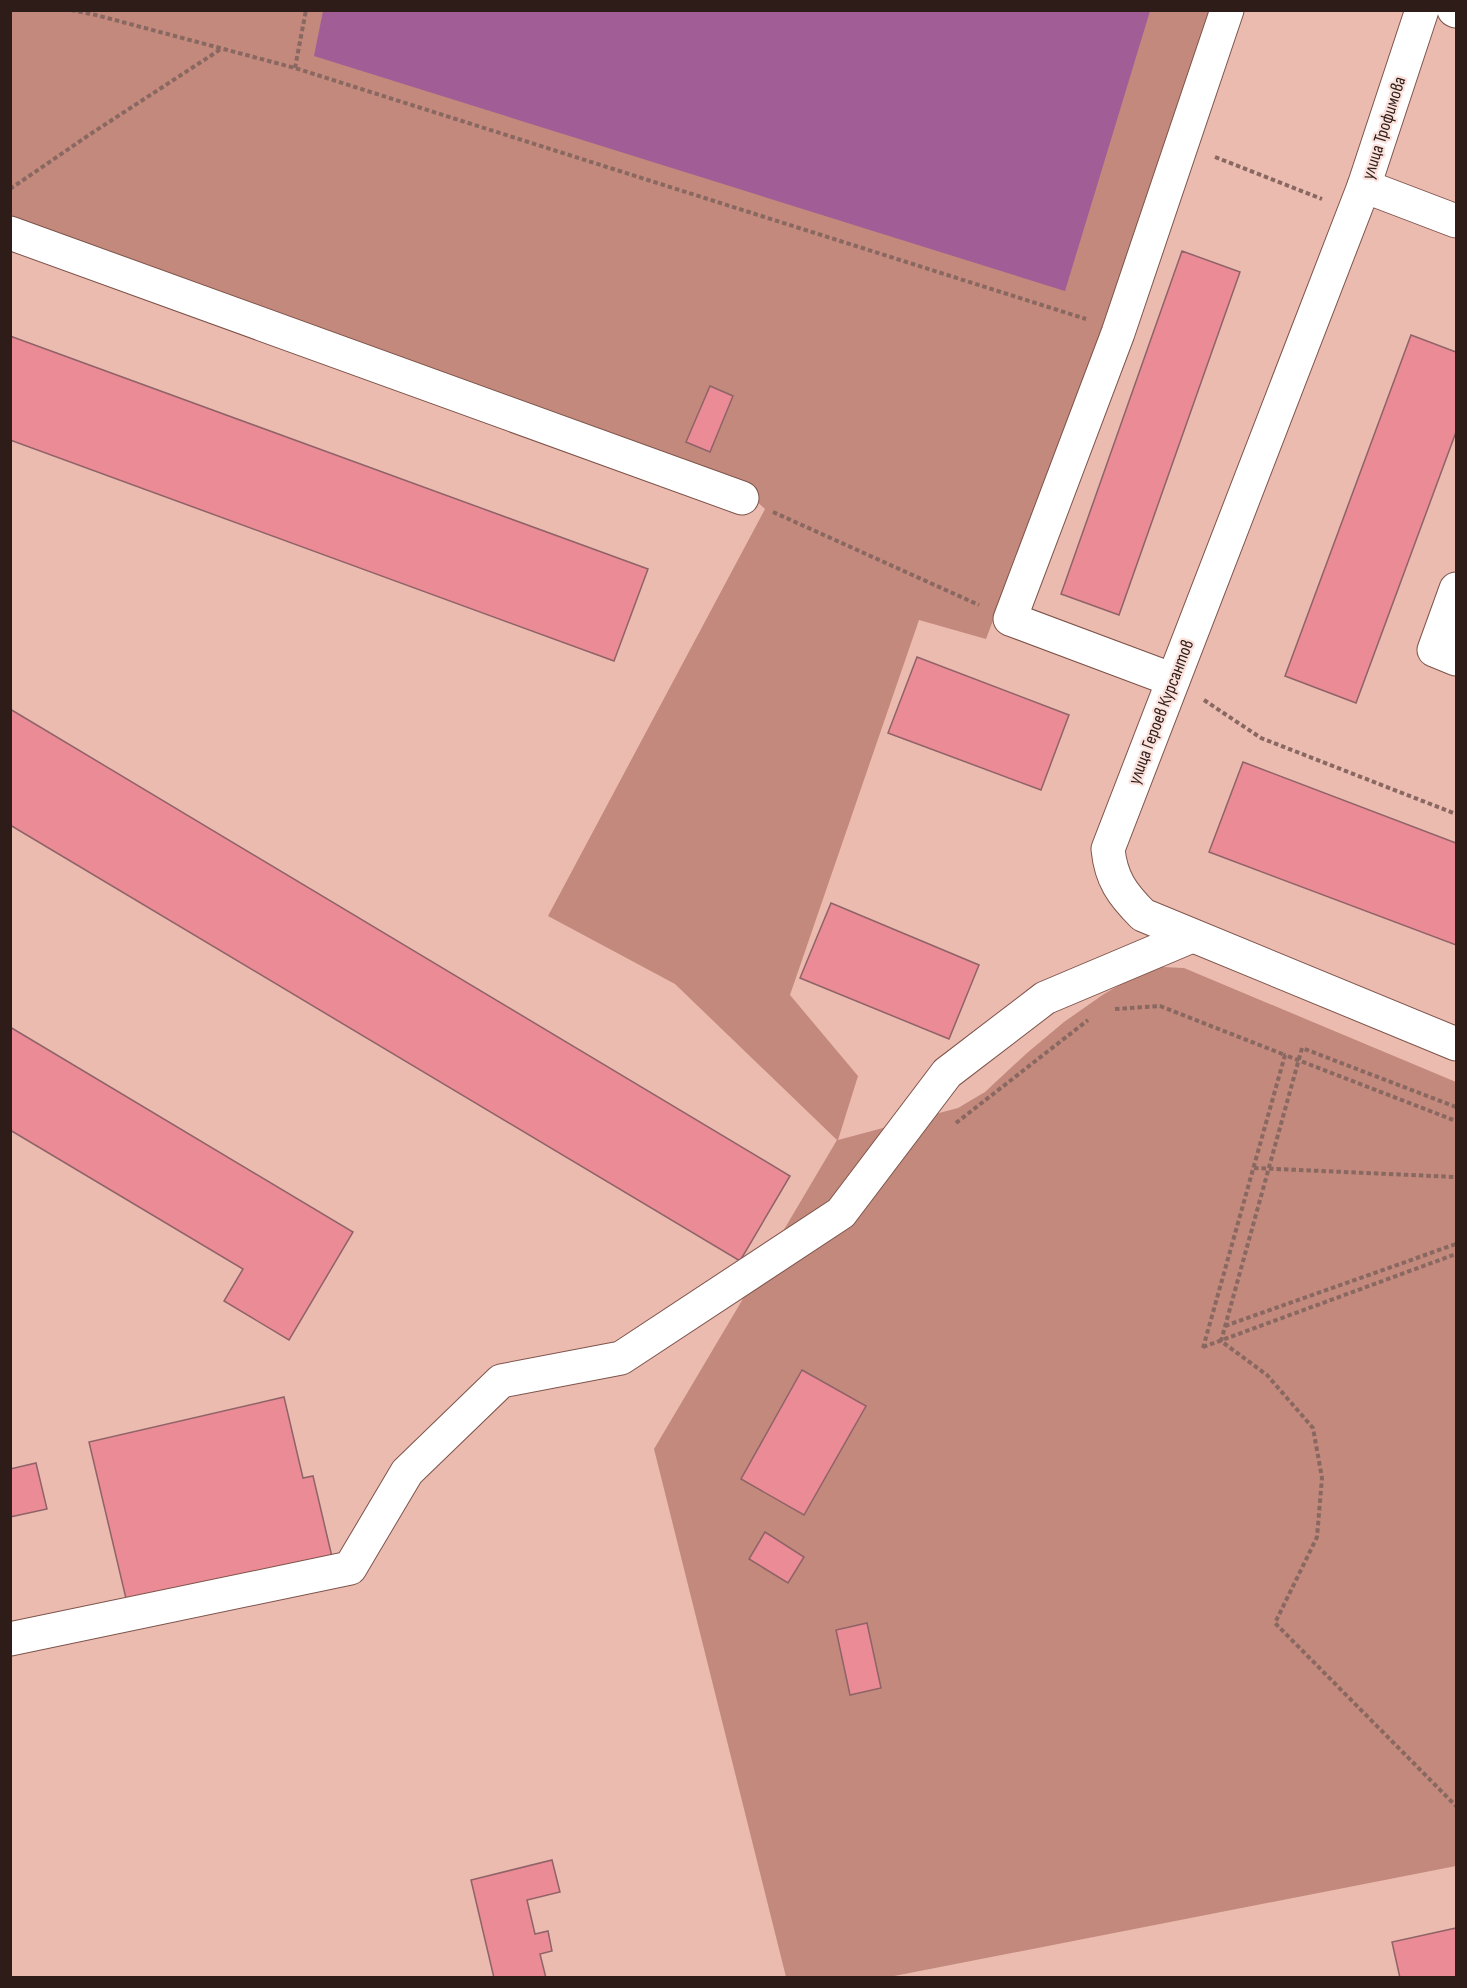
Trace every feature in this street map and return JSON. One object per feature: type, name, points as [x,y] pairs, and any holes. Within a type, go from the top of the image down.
[{"type":"street","points":[[1173,680],[1010,619],[1118,333],[1227,10]]},
{"type":"street","name":"улица Трофимова","points":[[1422,10],[1364,186],[1456,221]]},
{"type":"street","name":"улица Героев Курсантов","points":[[1364,186],[1108,849],[1115,879],[1143,915],[1456,1044]]},
{"type":"street","points":[[10,233],[742,498]]},
{"type":"street","points":[[1456,589],[1434,650],[1456,659]]},
{"type":"street","points":[[10,1639],[351,1568],[407,1472],[501,1381],[621,1358],[841,1214],[947,1072],[1045,998],[1192,936]]},
{"type":"path","points":[[71,10],[295,68],[1088,320]]},
{"type":"path","points":[[295,68],[306,10]]},
{"type":"path","points":[[10,189],[221,48]]},
{"type":"path","points":[[1180,144],[1339,206],[1364,186]]},
{"type":"path","points":[[742,498],[1010,619]]},
{"type":"path","points":[[1173,680],[1261,738],[1456,814]]},
{"type":"path","points":[[1113,1009],[1160,1006],[1456,1121]]},
{"type":"path","points":[[952,1126],[1092,1017]]},
{"type":"path","points":[[1221,1341],[1302,1048],[1456,1107]]},
{"type":"path","points":[[1286,1055],[1203,1348],[1456,1254]]},
{"type":"path","points":[[1254,1168],[1456,1178]]},
{"type":"path","points":[[1224,1326],[1456,1244]]},
{"type":"path","points":[[1221,1341],[1267,1375],[1313,1428],[1322,1478],[1317,1537],[1275,1623],[1456,1806]]},
{"type":"shaded area","points":[[323,10],[1150,11],[1065,291],[314,56]]},
{"type":"shaded area","points":[[11,11],[1211,11],[1097,344],[986,639],[919,620],[790,995],[858,1076],[838,1140],[958,1108],[985,1092],[1064,1022],[1104,994],[1137,975],[1162,967],[1184,968],[1456,1082],[1456,1866],[889,1977],[786,1977],[654,1449],[837,1140],[675,984],[548,916],[765,509],[745,491],[11,222]]},
{"type":"building","points":[[1182,251],[1240,272],[1119,615],[1061,594]]},
{"type":"building","points":[[1411,335],[1456,352],[1456,432],[1356,703],[1285,676]]},
{"type":"building","points":[[10,336],[648,569],[614,661],[10,440]]},
{"type":"building","points":[[710,386],[733,396],[710,452],[686,442]]},
{"type":"building","points":[[917,657],[1069,715],[1041,790],[888,733]]},
{"type":"building","points":[[10,709],[790,1176],[740,1261],[10,825]]},
{"type":"building","points":[[1243,762],[1456,843],[1456,945],[1209,852]]},
{"type":"building","points":[[831,903],[979,965],[949,1039],[800,978]]},
{"type":"building","points":[[10,1027],[353,1232],[289,1340],[224,1301],[243,1269],[10,1130]]},
{"type":"building","points":[[802,1370],[866,1406],[804,1515],[741,1479]]},
{"type":"building","points":[[284,1397],[303,1478],[313,1476],[336,1574],[128,1607],[89,1442]]},
{"type":"building","points":[[36,1463],[47,1509],[10,1517],[10,1469]]},
{"type":"building","points":[[765,1532],[804,1557],[788,1583],[749,1559]]},
{"type":"building","points":[[867,1623],[881,1688],[850,1695],[836,1630]]},
{"type":"building","points":[[552,1860],[560,1892],[527,1900],[535,1934],[548,1931],[552,1951],[540,1954],[546,1978],[494,1978],[471,1880]]},
{"type":"building","points":[[1456,1928],[1456,1978],[1400,1978],[1392,1942]]}]
